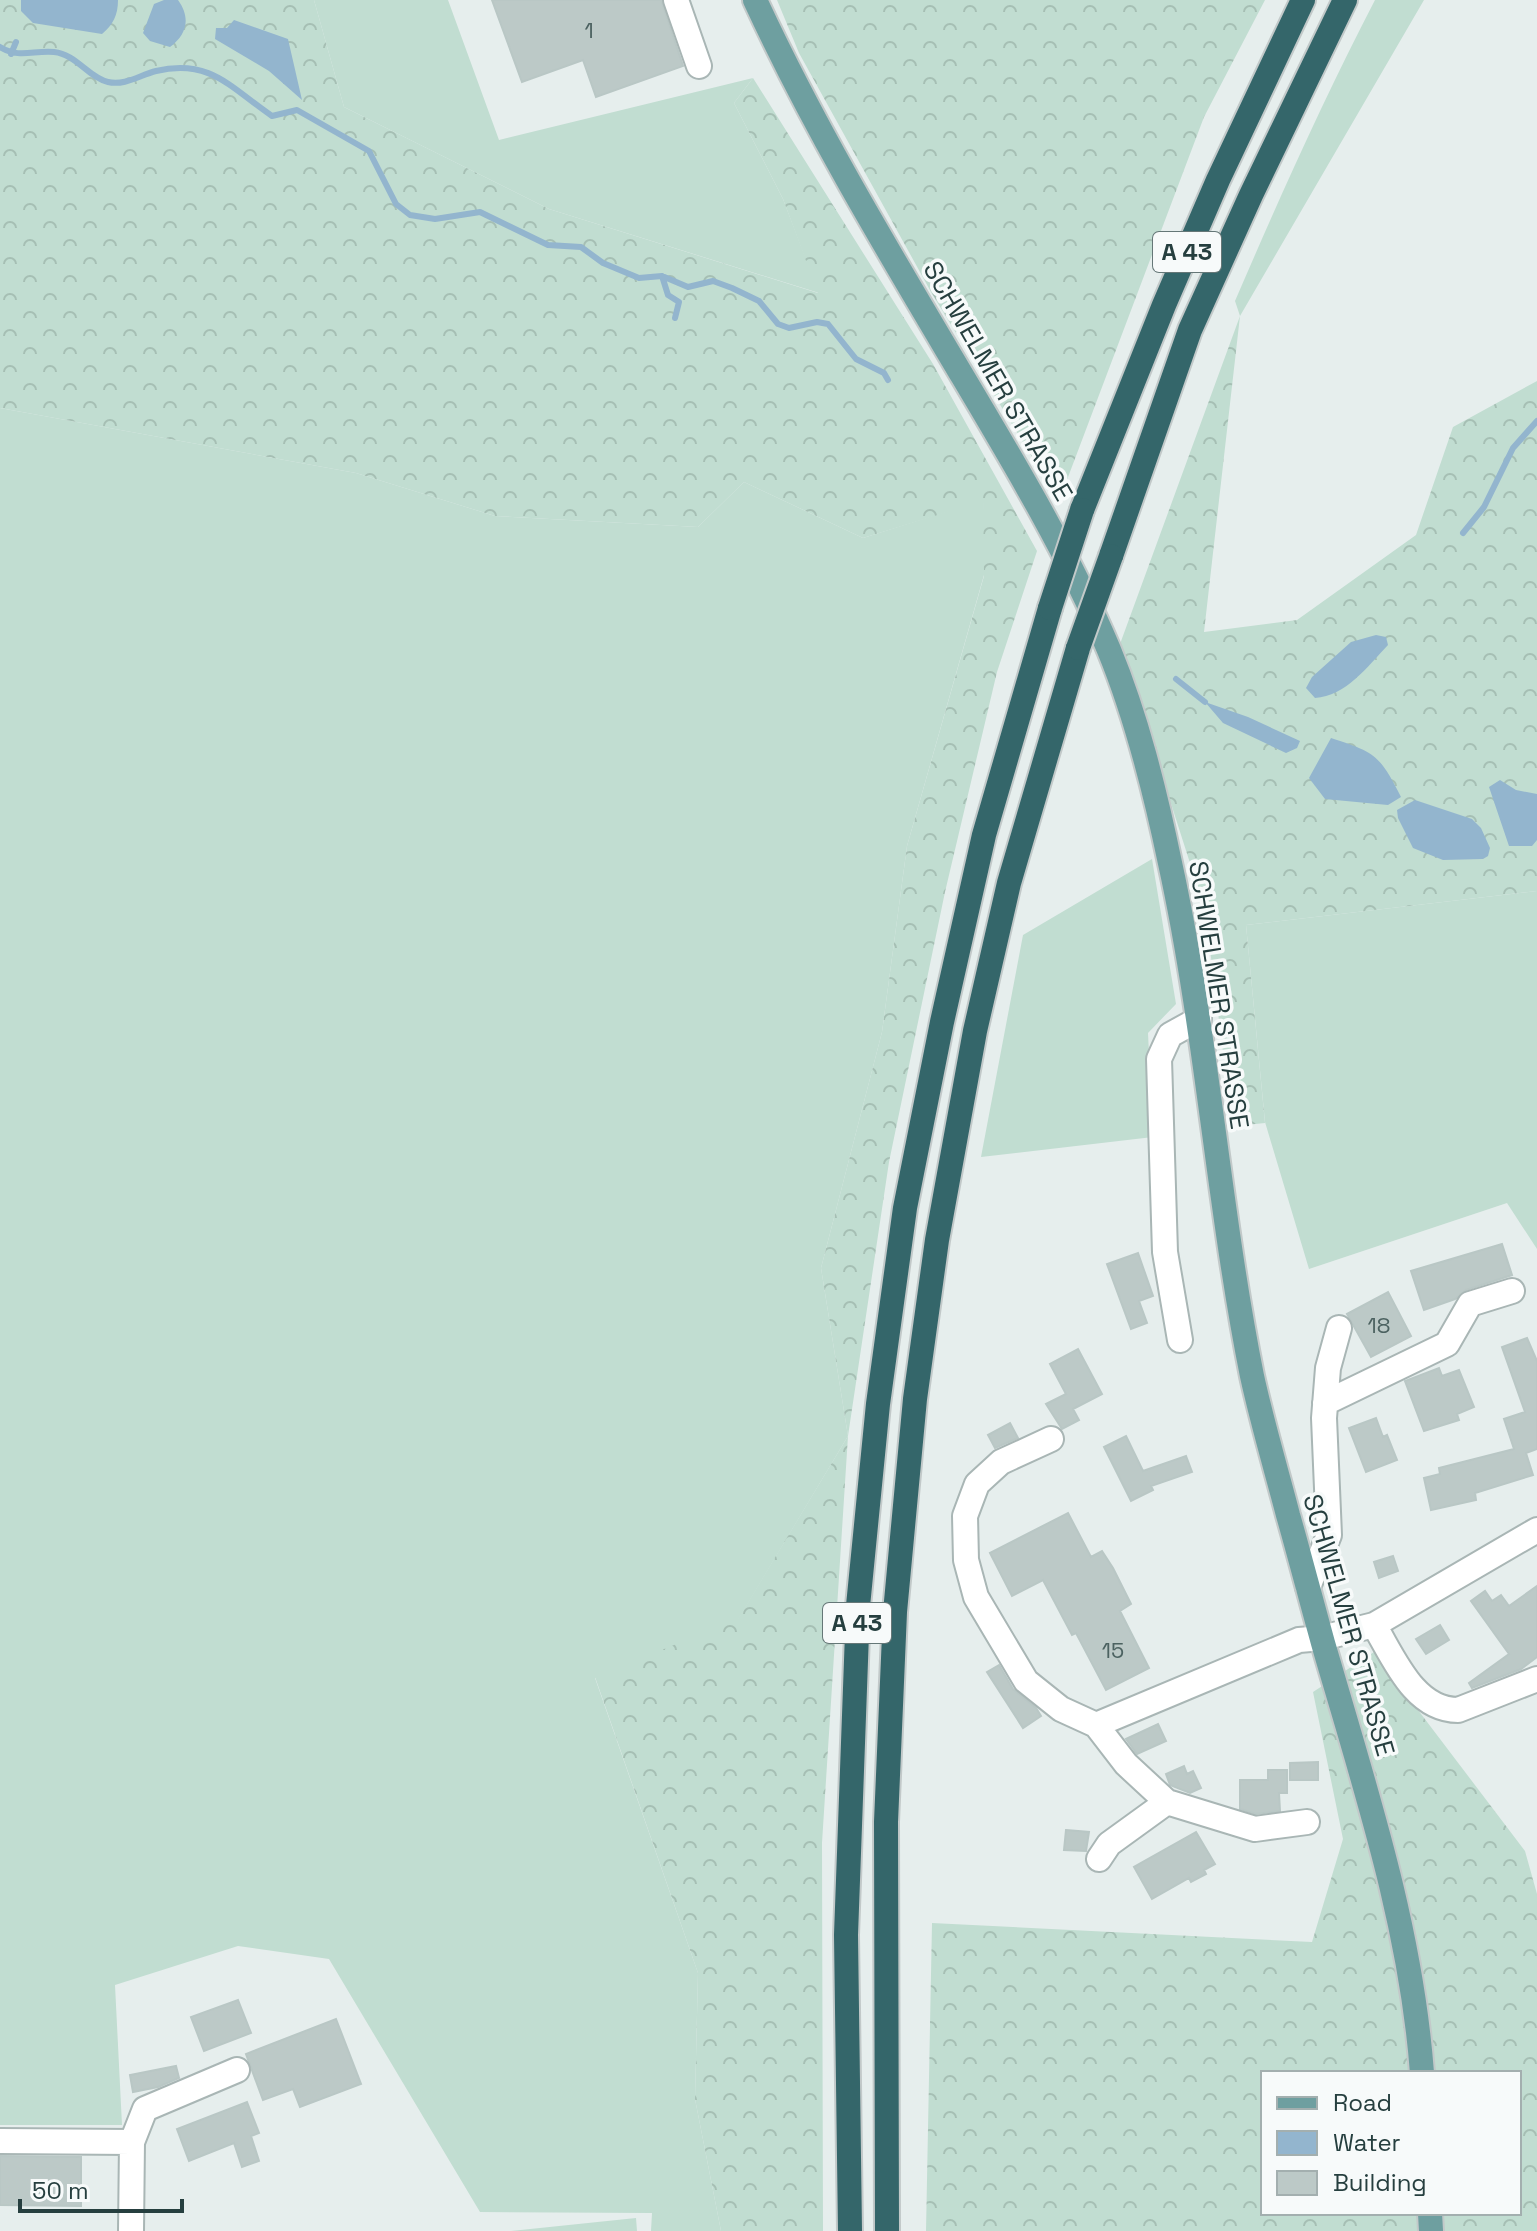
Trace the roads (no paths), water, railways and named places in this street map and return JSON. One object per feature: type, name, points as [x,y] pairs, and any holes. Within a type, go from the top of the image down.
[{"type":"highway","name":"A 43","points":[[850,2231],[846,1935],[858,1606],[878,1404],[905,1208],[942,1022],[984,835],[1082,510],[1218,180],[1303,0]]},
{"type":"highway","name":"A 43","points":[[887,2231],[886,1822],[895,1612],[915,1399],[937,1240],[975,1031],[1009,883],[1078,648],[1190,330],[1345,0]]},
{"type":"main road","name":"SCHWELMER STRASSE","points":[[755,0],[774,42],[845,174],[1046,518],[1110,652],[1157,803],[1199,1019],[1231,1258],[1253,1379],[1394,1894],[1408,1960],[1422,2071]]},
{"type":"street","points":[[676,0],[699,66]]},
{"type":"street","points":[[1180,1340],[1165,1252],[1159,1059],[1170,1035],[1199,1019]]},
{"type":"street","points":[[1325,1403],[1447,1344],[1470,1304],[1512,1291]]},
{"type":"street","points":[[1308,1587],[1329,1535],[1324,1472],[1325,1403],[1328,1368],[1339,1328]]},
{"type":"street","points":[[1051,1439],[1001,1462],[977,1484],[965,1516],[966,1560],[976,1597],[1026,1681],[1061,1709],[1096,1725],[1126,1764],[1167,1802],[1255,1829],[1307,1822]]},
{"type":"street","points":[[1096,1725],[1299,1640],[1322,1638],[1374,1625],[1537,1530]]},
{"type":"street","points":[[1374,1625],[1408,1681],[1429,1703],[1444,1710],[1458,1710],[1537,1679]]},
{"type":"street","points":[[1099,1859],[1109,1844],[1167,1802]]},
{"type":"street","points":[[131,2231],[132,2142],[145,2109],[237,2070]]},
{"type":"street","points":[[0,2141],[132,2142]]},
{"type":"water","points":[[21,0],[118,0],[114,19],[102,34],[33,23],[21,11]]},
{"type":"water","points":[[178,0],[186,19],[180,37],[170,47],[150,41],[143,33],[154,4]]},
{"type":"water","points":[[234,20],[288,39],[302,100],[269,71],[215,39],[216,28],[227,28]]},
{"type":"water","points":[[1376,635],[1386,637],[1388,645],[1346,686],[1315,698],[1306,688],[1312,677],[1351,642]]},
{"type":"water","points":[[1205,702],[1248,717],[1300,741],[1297,748],[1286,753],[1223,723]]},
{"type":"water","points":[[1331,738],[1375,757],[1401,797],[1388,805],[1325,799],[1309,778]]},
{"type":"water","points":[[1500,780],[1516,790],[1537,794],[1537,840],[1532,846],[1509,846],[1489,787]]},
{"type":"water","points":[[1415,800],[1472,819],[1481,828],[1490,848],[1488,856],[1483,859],[1443,860],[1413,848],[1397,810]]},
{"type":"waterway","points":[[11,54],[16,42]]},
{"type":"waterway","points":[[0,47],[20,53],[62,54],[101,80],[114,83],[175,68],[206,72],[232,86],[272,116],[297,110],[369,151],[396,204],[410,215],[435,219],[480,212],[548,245],[581,247],[603,263],[639,278],[662,276],[688,287],[713,281],[759,301],[778,324],[789,328],[817,322],[828,324],[856,359],[884,373],[888,380]]},
{"type":"waterway","points":[[662,276],[668,295],[679,302],[675,318]]},
{"type":"waterway","points":[[1463,533],[1484,507],[1513,448],[1537,421]]},
{"type":"waterway","points":[[1176,679],[1205,702]]}]
